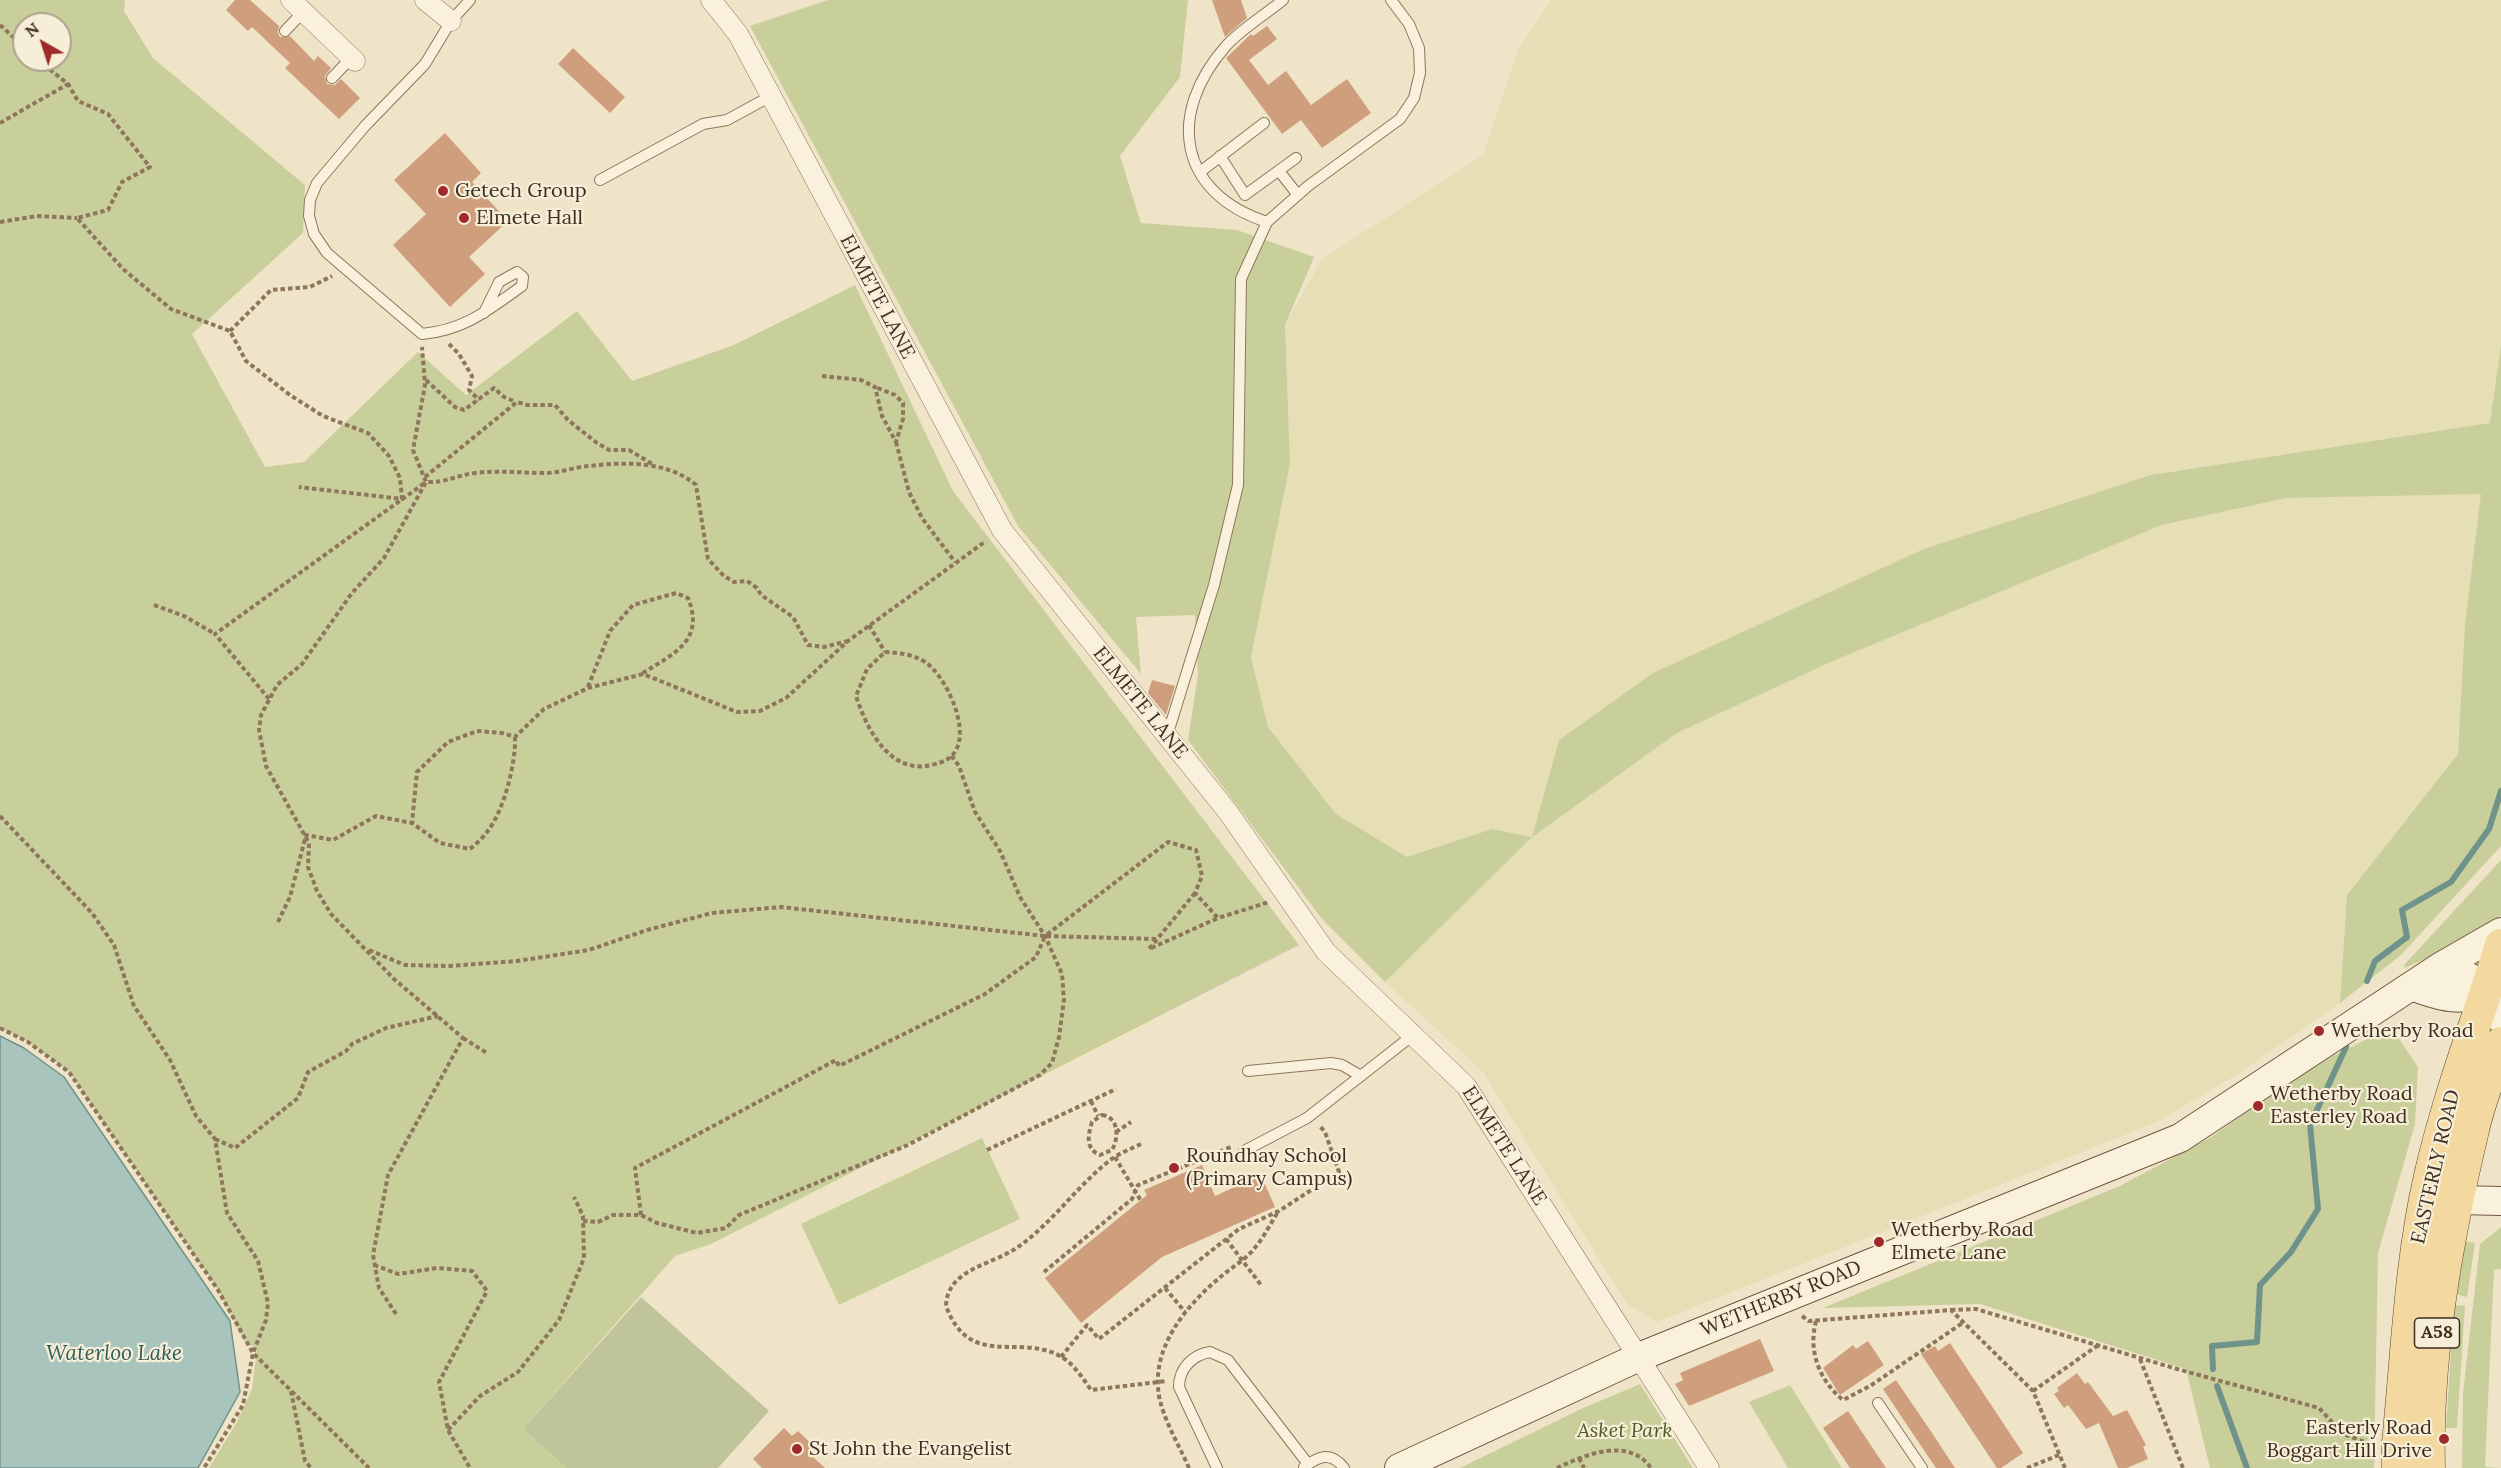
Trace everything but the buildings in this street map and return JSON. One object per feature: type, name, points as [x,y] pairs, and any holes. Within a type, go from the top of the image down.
[{"type":"main road","name":"EASTERLY ROAD","points":[[2398,1461],[2417,1247],[2424,1209],[2436,1154],[2470,1035],[2494,987],[2501,945]]},
{"type":"main road","name":"EASTERLY ROAD","points":[[2429,1468],[2431,1382],[2448,1255],[2473,1128],[2501,1043]]},
{"type":"street","points":[[425,0],[451,21]]},
{"type":"street","name":"ELMETE LANE","points":[[711,0],[738,34],[1002,530],[1228,812],[1326,952],[1466,1086],[1709,1468]]},
{"type":"street","points":[[297,6],[353,59]]},
{"type":"street","name":"WETHERBY ROAD","points":[[1399,1468],[1639,1357],[2180,1138],[2440,967],[2501,932]]},
{"type":"street","points":[[2440,967],[2494,987]]},
{"type":"street","points":[[2411,986],[2449,1000],[2494,987]]},
{"type":"street","points":[[2494,987],[2501,1019]]},
{"type":"street","points":[[2449,1000],[2470,1035]]},
{"type":"street","points":[[2436,1154],[2459,1200]]},
{"type":"street","points":[[2424,1209],[2441,1200],[2501,1201]]},
{"type":"lane","points":[[470,0],[451,21],[425,64],[365,126],[317,183],[310,200],[309,216],[314,234],[327,253],[422,334],[447,332],[484,313]]},
{"type":"lane","points":[[1167,736],[1214,585],[1238,485],[1241,279],[1268,222],[1298,195],[1400,119],[1414,98],[1420,73],[1419,48],[1409,24],[1391,0]]},
{"type":"lane","points":[[1268,222],[1244,214],[1212,192],[1192,159],[1187,116],[1207,75],[1226,46],[1279,1]]},
{"type":"lane","points":[[285,31],[297,6]]},
{"type":"lane","points":[[332,78],[353,59]]},
{"type":"lane","points":[[600,180],[703,124],[727,120],[771,96]]},
{"type":"lane","points":[[1200,172],[1264,123]]},
{"type":"lane","points":[[1220,156],[1245,195],[1296,158]]},
{"type":"lane","points":[[1279,171],[1298,195]]},
{"type":"lane","points":[[1244,1151],[1311,1115],[1413,1035]]},
{"type":"lane","points":[[1248,1071],[1331,1063],[1342,1065],[1361,1076]]},
{"type":"lane","points":[[1217,1468],[1182,1395],[1179,1379],[1186,1365],[1197,1356],[1210,1352],[1222,1356],[1305,1466],[1327,1456],[1338,1461],[1344,1468]]},
{"type":"lane","points":[[1878,1403],[1922,1468]]},
{"type":"path","points":[[0,25],[12,36]]},
{"type":"path","points":[[0,222],[37,216],[77,219],[108,210],[122,182],[150,167],[108,114],[78,101],[68,84],[53,72]]},
{"type":"path","points":[[0,123],[68,84]]},
{"type":"path","points":[[77,219],[123,268],[171,309],[230,331],[246,361],[290,395],[323,416],[368,433],[389,456],[400,478],[402,499]]},
{"type":"path","points":[[230,331],[271,290],[310,287],[344,268]]},
{"type":"path","points":[[438,333],[459,354],[472,376],[469,390],[479,400]]},
{"type":"path","points":[[422,334],[424,396],[413,450],[426,482],[384,558],[352,593],[302,664],[277,685],[261,715],[259,730],[266,766],[273,783],[290,806],[306,835],[309,843],[308,867],[317,891],[331,914],[394,979],[463,1038],[487,1053]]},
{"type":"path","points":[[822,376],[861,380],[895,395],[903,403],[903,419],[896,442]]},
{"type":"path","points":[[424,379],[455,407],[464,410],[494,388],[504,397],[527,405],[555,405],[568,420],[609,450],[629,450],[656,466],[683,474],[696,485],[708,559],[724,576],[734,582],[747,581],[757,588],[761,596],[793,617],[800,628],[801,637],[808,645],[824,647],[848,641]]},
{"type":"path","points":[[875,387],[882,416],[896,442],[913,501],[922,518],[955,562]]},
{"type":"path","points":[[425,477],[517,402]]},
{"type":"path","points":[[215,634],[426,482],[443,483],[473,473],[512,471],[547,473],[591,466],[656,466]]},
{"type":"path","points":[[298,487],[402,499]]},
{"type":"path","points":[[643,674],[737,712],[760,711],[786,698],[848,641],[1002,530]]},
{"type":"path","points":[[306,835],[333,840],[376,816],[412,823],[440,843],[470,849],[488,831],[499,807],[516,757],[515,737],[544,709],[588,688],[643,674],[689,639],[694,625],[694,612],[688,598],[676,592],[633,605],[610,631],[598,656],[588,688]]},
{"type":"path","points":[[154,605],[184,616],[215,634],[269,699]]},
{"type":"path","points":[[869,625],[885,652]]},
{"type":"path","points":[[885,652],[909,654],[926,662],[954,702],[961,728],[957,747],[946,762],[924,767],[902,765],[882,748],[862,716],[856,696],[867,669],[885,652]]},
{"type":"path","points":[[412,823],[417,772],[448,742],[477,731],[502,732],[515,737]]},
{"type":"path","points":[[583,1221],[598,1222],[613,1215],[641,1215],[657,1223],[697,1233],[726,1228],[739,1215],[908,1145],[1040,1075],[1052,1063],[1064,1000],[1062,974],[1045,936],[1020,897],[1000,851],[975,812],[960,766],[951,755]]},
{"type":"path","points":[[0,816],[92,913],[114,945],[134,1006],[170,1060],[196,1116],[214,1139],[228,1213],[258,1261],[268,1303],[266,1320],[253,1353],[243,1405],[204,1468]]},
{"type":"path","points":[[278,922],[290,897],[306,835]]},
{"type":"path","points":[[641,1215],[635,1168],[836,1060],[839,1066],[986,994],[1036,957],[1045,936],[1168,842],[1196,850],[1202,876],[1195,893],[1149,949],[1218,918],[1287,896]]},
{"type":"path","points":[[1195,893],[1218,918]]},
{"type":"path","points":[[368,950],[405,965],[449,966],[518,961],[589,950],[647,930],[712,913],[781,907],[1045,936],[1158,939]]},
{"type":"path","points":[[214,1139],[235,1148],[298,1098],[308,1072],[345,1051],[352,1044],[386,1028],[438,1017]]},
{"type":"path","points":[[0,1028],[28,1042],[69,1072],[218,1290],[253,1353],[369,1468]]},
{"type":"path","points":[[396,1314],[379,1288],[372,1255],[388,1175],[463,1038]]},
{"type":"path","points":[[987,1150],[1116,1089]]},
{"type":"path","points":[[1091,1101],[1098,1116]]},
{"type":"path","points":[[1106,1115],[1113,1120],[1115,1133],[1114,1147],[1106,1154],[1096,1154],[1089,1144],[1092,1122],[1098,1116],[1106,1115]]},
{"type":"path","points":[[1061,1357],[1087,1325],[1099,1339],[1239,1229],[1279,1211],[1339,1172],[1325,1132],[1311,1115]]},
{"type":"path","points":[[1115,1133],[1131,1122]]},
{"type":"path","points":[[1141,1144],[1110,1160],[1032,1237],[987,1264],[956,1279],[946,1296],[950,1316],[970,1340],[981,1344],[1048,1351],[1074,1367],[1091,1389],[1179,1379]]},
{"type":"path","points":[[1044,1272],[1132,1198],[1138,1185],[1228,1146],[1244,1151]]},
{"type":"path","points":[[1106,1154],[1110,1160]]},
{"type":"path","points":[[1115,1157],[1141,1201]]},
{"type":"path","points":[[448,1430],[480,1396],[518,1372],[559,1320],[584,1258],[583,1221],[574,1197]]},
{"type":"path","points":[[1189,1468],[1163,1411],[1158,1382],[1166,1342],[1185,1312],[1216,1280],[1253,1251],[1279,1211]]},
{"type":"path","points":[[1226,1239],[1262,1285]]},
{"type":"path","points":[[374,1266],[398,1274],[437,1268],[472,1271],[487,1291],[439,1382],[448,1430],[470,1468]]},
{"type":"path","points":[[1165,1288],[1185,1312]]},
{"type":"path","points":[[1778,1299],[1809,1321],[1976,1309],[2097,1346],[2319,1408],[2343,1434],[2376,1445],[2376,1452],[2398,1461]]},
{"type":"path","points":[[1951,1310],[2032,1391],[2065,1468]]},
{"type":"path","points":[[1816,1321],[1813,1343],[1820,1373],[1843,1400],[1870,1386],[1964,1323]]},
{"type":"path","points":[[2032,1391],[2097,1346]]},
{"type":"path","points":[[2139,1358],[2183,1468]]},
{"type":"path","points":[[291,1390],[305,1461],[311,1468]]},
{"type":"path","points":[[1557,1468],[1591,1452],[1628,1451],[1651,1468]]},
{"type":"path","points":[[2027,1468],[2059,1455]]},
{"type":"path","points":[[1579,1458],[1584,1468]]},
{"type":"shaded area","points":[[1551,0],[2501,0],[2501,345],[2491,423],[2151,475],[1653,673],[1559,741],[1533,836],[1677,733],[1833,661],[2162,525],[2286,498],[2482,493],[2465,623],[2458,754],[2347,895],[2340,1003],[2238,1074],[2157,1122],[1657,1322],[1627,1304],[1483,1072],[1385,982],[1532,837],[1492,829],[1407,857],[1336,814],[1268,727],[1251,657],[1290,464],[1285,325],[1322,259],[1483,155],[1518,50]]},
{"type":"green space","points":[[0,0],[125,0],[124,11],[153,58],[305,185],[303,233],[192,334],[265,467],[304,462],[418,352],[466,395],[577,311],[632,381],[734,345],[855,285],[953,491],[1299,945],[711,1244],[675,1256],[523,1429],[566,1468],[209,1468],[237,1422],[252,1389],[257,1348],[245,1342],[218,1290],[69,1072],[28,1042],[0,1028]]},
{"type":"green space","points":[[828,0],[1188,0],[1180,77],[1120,156],[1141,223],[1237,230],[1314,257],[1285,325],[1290,464],[1251,657],[1268,727],[1336,814],[1407,857],[1492,829],[1532,837],[1385,982],[1322,919],[1188,740],[1198,674],[1195,615],[1136,617],[1141,674],[1018,526],[750,26]]},
{"type":"green space","points":[[2501,345],[2501,846],[2401,955],[2340,1003],[2347,895],[2458,754],[2465,623],[2481,494],[2286,498],[2162,525],[1833,661],[1677,733],[1532,837],[1559,740],[1653,673],[1924,549],[2151,475],[2490,423]]},
{"type":"green space","points":[[2501,860],[2501,915],[2498,919],[2461,943],[2405,968],[2404,965]]},
{"type":"green space","points":[[2391,1027],[2418,1067],[2415,1124],[2378,1253],[2374,1468],[2210,1468],[2186,1369],[1980,1304],[1823,1308],[2120,1186],[2213,1136],[2301,1072]]},
{"type":"green space","points":[[982,1138],[1020,1219],[839,1305],[801,1224]]},
{"type":"green space","points":[[2501,1227],[2501,1269],[2494,1270],[2485,1467],[2501,1468],[2462,1468],[2463,1393],[2480,1244]]},
{"type":"green space","points":[[2464,1241],[2475,1243],[2467,1297],[2456,1294]]},
{"type":"green space","points":[[641,1297],[769,1411],[718,1468],[566,1468],[523,1429]]},
{"type":"green space","points":[[2454,1305],[2465,1306],[2457,1428],[2446,1428]]},
{"type":"green space","name":"Asket Park","points":[[1640,1384],[1693,1468],[1460,1468],[1581,1409]]},
{"type":"green space","points":[[1790,1385],[1842,1468],[1788,1468],[1749,1402]]},
{"type":"water","name":"Waterloo Lake","points":[[0,1036],[24,1048],[64,1077],[230,1321],[240,1392],[198,1468],[0,1468]]},
{"type":"waterway","points":[[2367,981],[2375,961],[2407,937],[2402,910],[2451,882],[2489,829],[2501,791]]},
{"type":"waterway","points":[[2213,1369],[2212,1346],[2257,1342],[2260,1285],[2291,1252],[2318,1209],[2310,1125],[2346,1047]]},
{"type":"waterway","points":[[2217,1386],[2247,1468]]},
{"type":"place","name":"Getech Group","points":[[443,191]]},
{"type":"place","name":"Elmete Hall","points":[[464,218]]},
{"type":"place","name":"Wetherby Road","points":[[2319,1031]]},
{"type":"place","name":"Wetherby Road Easterley Road","points":[[2258,1106]]},
{"type":"place","name":"Roundhay School (Primary Campus)","points":[[1174,1168]]},
{"type":"place","name":"Wetherby Road Elmete Lane","points":[[1879,1242]]},
{"type":"place","name":"Easterly Road Boggart Hill Drive","points":[[2444,1439]]},
{"type":"place","name":"St John the Evangelist","points":[[797,1449]]}]
